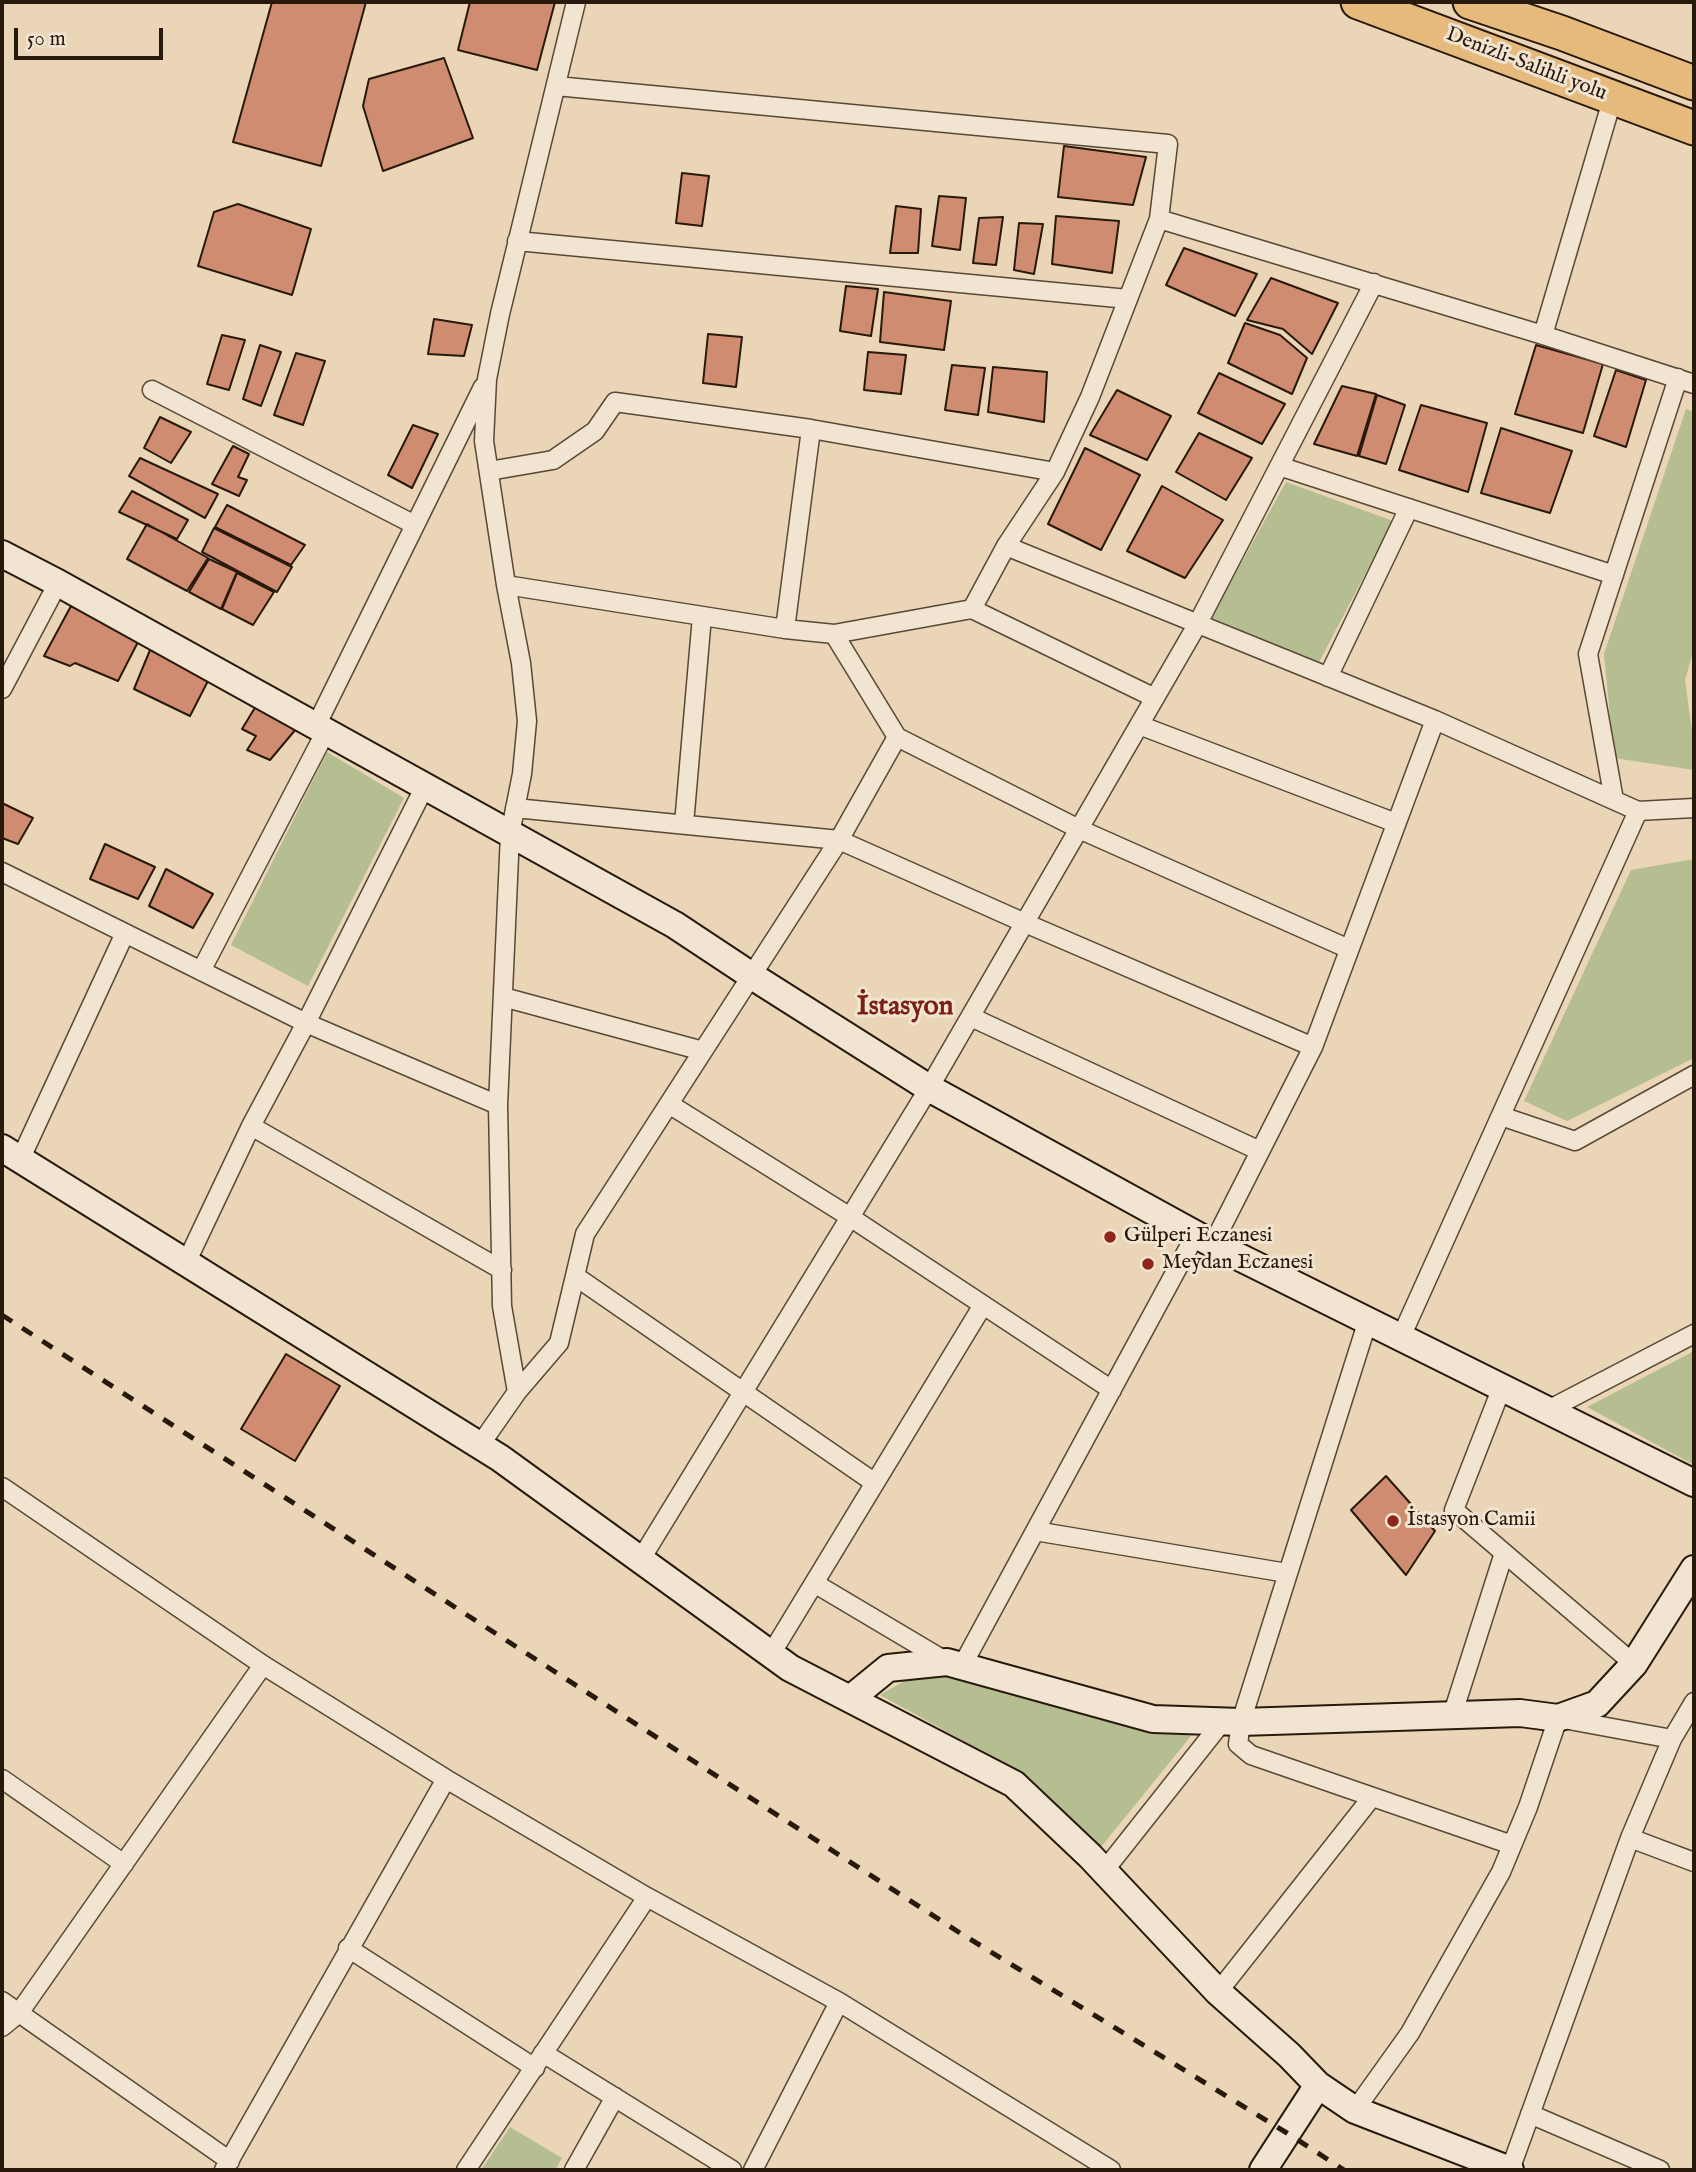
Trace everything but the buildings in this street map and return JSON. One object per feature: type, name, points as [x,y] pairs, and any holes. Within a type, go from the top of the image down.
[{"type":"highway","name":"Denizli-Salihli yolu","points":[[1358,2],[1694,128]]},
{"type":"highway","name":"Denizli-Salihli yolu","points":[[1470,2],[1562,33],[1694,83]]},
{"type":"street","points":[[517,1392],[502,1306],[498,1105],[510,834],[522,774],[527,721],[521,663],[484,441],[487,379],[500,314],[576,2]]},
{"type":"street","points":[[556,86],[1168,144],[1159,219],[1090,397],[1055,472],[1006,546],[972,609]]},
{"type":"street","points":[[1543,335],[1613,97]]},
{"type":"street","points":[[1159,219],[1686,381],[1614,575],[1588,654],[1614,800]]},
{"type":"street","points":[[517,242],[1128,299]]},
{"type":"street","points":[[641,1559],[929,1088],[1197,625],[1374,283]]},
{"type":"street","points":[[201,971],[321,729],[415,525],[487,379]]},
{"type":"street","points":[[152,390],[415,525]]},
{"type":"street","points":[[489,471],[553,460],[595,431],[615,402],[811,429],[1055,472]]},
{"type":"street","points":[[785,629],[811,429]]},
{"type":"street","points":[[1279,466],[1614,575]]},
{"type":"street","points":[[1328,677],[1409,508]]},
{"type":"street","points":[[1006,546],[1435,720],[1638,811],[1694,808]]},
{"type":"street","points":[[2,554],[675,925],[929,1088],[1204,1239],[1694,1483]]},
{"type":"street","points":[[2,689],[58,583]]},
{"type":"street","points":[[506,585],[785,629],[834,634],[972,609],[1155,698]]},
{"type":"street","points":[[684,824],[702,616]]},
{"type":"street","points":[[834,634],[897,737],[1079,829],[1349,949]]},
{"type":"street","points":[[955,1664],[1035,1531],[1112,1390],[1260,1151],[1313,1047],[1435,720]]},
{"type":"street","points":[[1139,725],[1396,823]]},
{"type":"street","points":[[481,1445],[517,1392],[559,1343],[585,1234],[839,840],[897,737]]},
{"type":"street","points":[[186,1263],[251,1126],[425,786]]},
{"type":"street","points":[[515,808],[839,840],[1313,1047]]},
{"type":"street","points":[[1401,1337],[1638,811]]},
{"type":"street","points":[[2,872],[306,1023],[498,1105]]},
{"type":"street","points":[[124,933],[11,1154],[481,1445],[790,1668],[1014,1784],[1104,1871],[1217,1992],[1289,2055],[1318,2085],[1355,2110],[1510,2170],[1630,1838],[1672,1739],[1694,1702]]},
{"type":"street","points":[[503,997],[703,1051]]},
{"type":"street","points":[[971,1017],[1260,1151]]},
{"type":"street","points":[[1501,1116],[1576,1141],[1694,1075]]},
{"type":"street","points":[[669,1104],[850,1217],[1112,1390]]},
{"type":"street","points":[[251,1126],[502,1270]]},
{"type":"street","points":[[575,1276],[875,1483]]},
{"type":"street","points":[[771,1654],[984,1305]]},
{"type":"street","points":[[1104,1871],[1232,1722],[1287,1573],[1368,1320]]},
{"type":"street","points":[[1548,1410],[1694,1334]]},
{"type":"street","points":[[1502,1387],[1454,1510],[1634,1664]]},
{"type":"street","points":[[2,1487],[263,1665],[446,1779],[647,1897],[839,2002],[1111,2170]]},
{"type":"street","points":[[1035,1531],[1287,1573]]},
{"type":"street","points":[[1452,1716],[1504,1553]]},
{"type":"street","points":[[1558,1718],[1597,1704],[1634,1664],[1694,1569]]},
{"type":"street","points":[[814,1583],[955,1664],[1153,1719],[1232,1722],[1520,1713],[1672,1739]]},
{"type":"street","points":[[850,1699],[888,1668],[955,1664]]},
{"type":"street","points":[[2,2027],[19,2013],[263,1665]]},
{"type":"street","points":[[1355,2110],[1410,2033],[1501,1872],[1528,1807],[1558,1718]]},
{"type":"street","points":[[1232,1722],[1238,1744],[1251,1755],[1512,1846]]},
{"type":"street","points":[[2,1779],[124,1864]]},
{"type":"street","points":[[2,2001],[227,2165],[446,1779]]},
{"type":"street","points":[[1217,1992],[1372,1797]]},
{"type":"street","points":[[1630,1838],[1694,1862]]},
{"type":"street","points":[[466,2170],[647,1897]]},
{"type":"street","points":[[348,1948],[539,2060],[615,2097],[732,2170]]},
{"type":"street","points":[[753,2170],[839,2002]]},
{"type":"street","points":[[1263,2170],[1318,2085]]},
{"type":"street","points":[[574,2170],[615,2097]]},
{"type":"street","points":[[1530,2114],[1660,2170]]},
{"type":"green space","points":[[1686,409],[1694,412],[1694,649],[1685,680],[1694,746],[1694,770],[1614,758],[1604,654]]},
{"type":"green space","points":[[1286,482],[1393,521],[1319,662],[1211,618]]},
{"type":"green space","points":[[327,752],[404,798],[308,986],[231,945]]},
{"type":"green space","points":[[1694,859],[1694,1058],[1567,1121],[1524,1101],[1631,870]]},
{"type":"green space","points":[[1694,1351],[1694,1465],[1587,1407]]},
{"type":"green space","points":[[937,1674],[969,1678],[1195,1731],[1101,1847],[1015,1769],[880,1695],[915,1675]]},
{"type":"green space","points":[[510,2127],[562,2158],[555,2170],[481,2170]]},
{"type":"railway","points":[[2,1315],[960,1933],[1344,2170]]},
{"type":"place","name":"Gülperi Eczanesi","points":[[1110,1237]]},
{"type":"place","name":"Meydan Eczanesi","points":[[1148,1264]]},
{"type":"place","name":"İstasyon Camii","points":[[1393,1521]]},
{"type":"district","name":"İstasyon","points":[[905,1008]]}]
